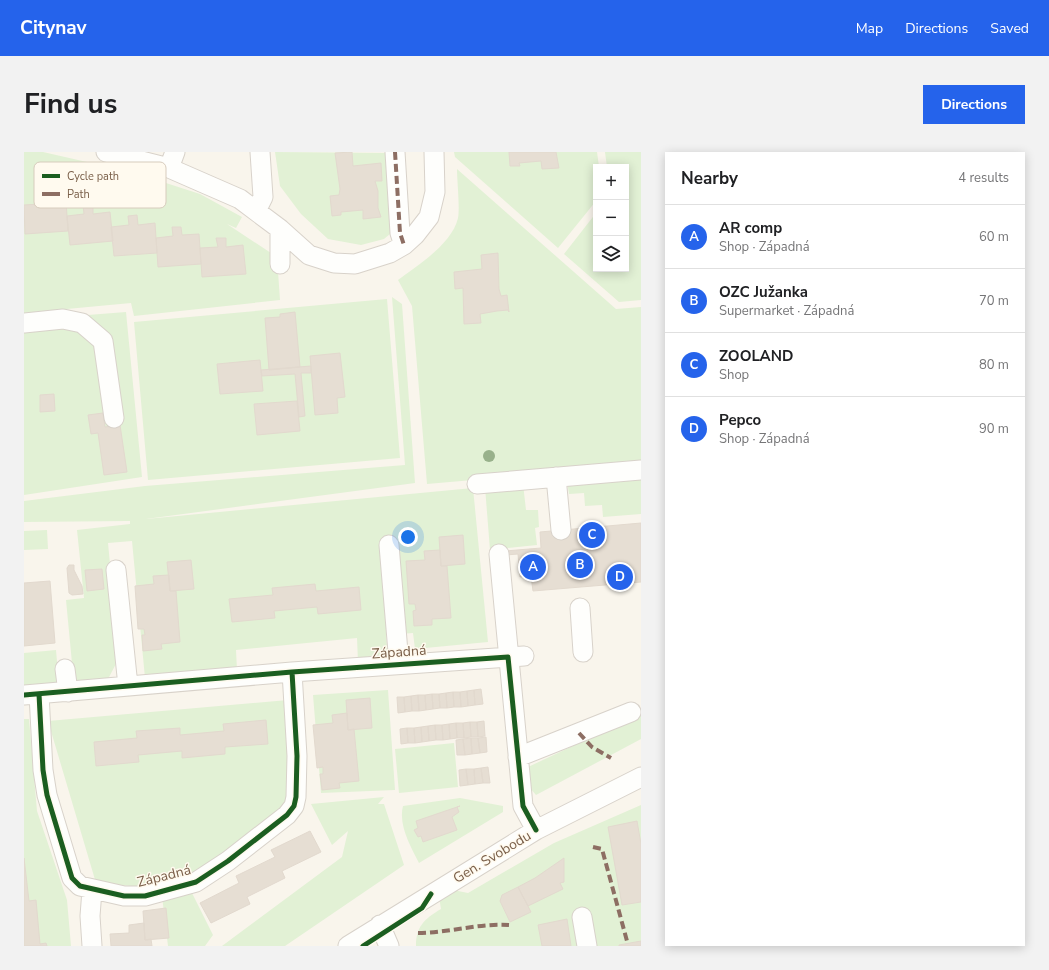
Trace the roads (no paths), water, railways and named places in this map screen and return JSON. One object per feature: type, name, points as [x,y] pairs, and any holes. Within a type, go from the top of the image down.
[{"type":"street","points":[[106,152],[172,160],[240,199],[280,229],[309,255],[334,263],[356,264],[390,253],[404,245],[415,235],[429,217],[435,192],[434,152]]},
{"type":"street","points":[[256,211],[263,197],[260,152]]},
{"type":"street","points":[[394,152],[400,233],[404,245]]},
{"type":"street","points":[[280,229],[280,264]]},
{"type":"street","points":[[24,323],[63,319],[82,323],[103,341],[114,418]]},
{"type":"street","points":[[476,484],[641,470]]},
{"type":"street","points":[[556,477],[561,530]]},
{"type":"street","points":[[389,545],[399,664]]},
{"type":"street","points":[[499,554],[516,657],[518,757],[523,806],[536,830]]},
{"type":"street","points":[[116,570],[128,686]]},
{"type":"street","points":[[580,608],[583,652]]},
{"type":"street","name":"Západná","points":[[292,672],[297,756],[296,797],[294,806],[287,815],[228,861],[196,882],[145,896],[124,896],[92,890],[80,886],[72,878],[47,795],[31,695],[292,672],[516,657]]},
{"type":"street","points":[[65,669],[68,692]]},
{"type":"street","points":[[518,757],[631,712]]},
{"type":"street","name":"Gen. Svobodu","points":[[353,945],[380,925],[536,830],[641,778]]},
{"type":"street","points":[[92,890],[90,916],[92,946]]},
{"type":"street","points":[[582,917],[587,946]]},
{"type":"street","points":[[380,925],[389,946]]},
{"type":"place","name":"ZOOLAND","points":[[592,535]]},
{"type":"place","name":"OZC Južanka","points":[[580,565]]},
{"type":"place","name":"AR comp","points":[[533,567]]},
{"type":"place","name":"Pepco","points":[[620,577]]}]
